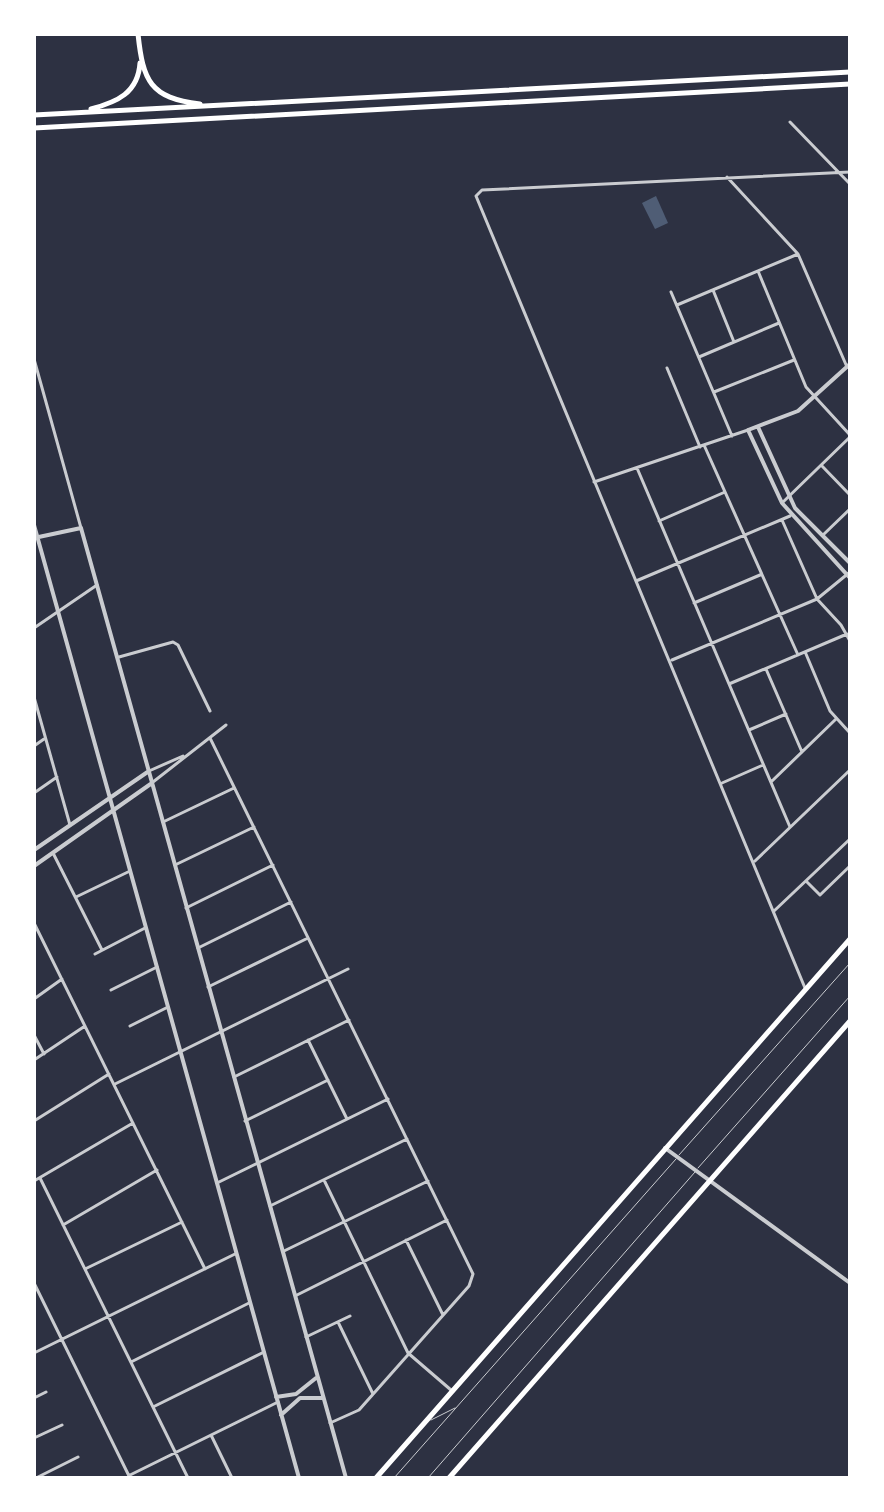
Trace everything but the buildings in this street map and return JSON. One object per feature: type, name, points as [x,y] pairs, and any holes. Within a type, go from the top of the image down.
[{"type":"main road","points":[[79,113],[127,95],[138,79],[138,34]]},
{"type":"main road","points":[[140,58],[146,77],[158,92],[182,101],[217,106]]},
{"type":"main road","points":[[34,115],[850,72]]},
{"type":"main road","points":[[34,128],[850,84]]},
{"type":"main road","points":[[376,1478],[850,939]]},
{"type":"main road","points":[[449,1478],[849,1023]]},
{"type":"street","points":[[790,122],[850,184]]},
{"type":"street","points":[[806,989],[755,861],[475,200],[482,190],[850,172]]},
{"type":"street","points":[[594,482],[791,415],[848,366],[798,254],[727,177]]},
{"type":"street","points":[[677,305],[798,254]]},
{"type":"street","points":[[758,271],[794,360],[814,398],[850,436],[782,503]]},
{"type":"street","points":[[713,290],[734,342]]},
{"type":"street","points":[[671,292],[732,436]]},
{"type":"street","points":[[699,357],[779,323]]},
{"type":"street","points":[[34,359],[346,1478]]},
{"type":"street","points":[[714,392],[794,360]]},
{"type":"street","points":[[667,368],[798,655]]},
{"type":"street","points":[[758,427],[788,497],[802,516],[850,563]]},
{"type":"street","points":[[670,661],[817,599],[849,575],[790,516],[748,430]]},
{"type":"street","points":[[822,465],[850,495]]},
{"type":"street","points":[[637,468],[790,827]]},
{"type":"street","points":[[659,521],[725,492]]},
{"type":"street","points":[[823,535],[850,509]]},
{"type":"street","points":[[636,581],[790,516]]},
{"type":"street","points":[[782,519],[817,599],[850,641]]},
{"type":"street","points":[[34,525],[299,1478]]},
{"type":"street","points":[[36,538],[81,528]]},
{"type":"street","points":[[694,603],[760,575]]},
{"type":"street","points":[[34,628],[97,585]]},
{"type":"street","points":[[729,684],[847,634]]},
{"type":"street","points":[[118,658],[173,642],[178,645],[210,711]]},
{"type":"street","points":[[805,652],[836,719],[850,733]]},
{"type":"street","points":[[766,669],[802,752]]},
{"type":"street","points":[[34,697],[70,825]]},
{"type":"street","points":[[749,730],[786,714]]},
{"type":"street","points":[[771,782],[836,719]]},
{"type":"street","points":[[34,866],[113,812],[226,725]]},
{"type":"street","points":[[34,746],[46,738]]},
{"type":"street","points":[[210,738],[473,1277],[352,1416],[329,1424]]},
{"type":"street","points":[[34,850],[149,771],[190,753]]},
{"type":"street","points":[[722,783],[764,765]]},
{"type":"street","points":[[755,861],[850,770]]},
{"type":"street","points":[[34,793],[57,777]]},
{"type":"street","points":[[163,822],[234,788]]},
{"type":"street","points":[[175,865],[254,827]]},
{"type":"street","points":[[774,911],[850,839]]},
{"type":"street","points":[[53,853],[102,950]]},
{"type":"street","points":[[186,908],[273,865]]},
{"type":"street","points":[[806,881],[820,895],[850,866]]},
{"type":"street","points":[[75,898],[130,871]]},
{"type":"street","points":[[198,948],[291,902]]},
{"type":"street","points":[[34,923],[205,1269]]},
{"type":"street","points":[[95,954],[146,928]]},
{"type":"street","points":[[34,938],[40,934]]},
{"type":"street","points":[[208,987],[308,938]]},
{"type":"street","points":[[111,990],[157,967]]},
{"type":"street","points":[[114,1084],[348,969]]},
{"type":"street","points":[[34,999],[62,979]]},
{"type":"street","points":[[130,1026],[168,1007]]},
{"type":"street","points":[[233,1078],[349,1020]]},
{"type":"street","points":[[34,1060],[85,1026]]},
{"type":"street","points":[[34,1035],[44,1054]]},
{"type":"street","points":[[308,1040],[347,1119]]},
{"type":"street","points":[[34,1121],[109,1074]]},
{"type":"street","points":[[245,1121],[328,1080]]},
{"type":"street","points":[[217,1183],[388,1099]]},
{"type":"street","points":[[34,1181],[133,1123]]},
{"type":"street","points":[[269,1207],[407,1139]]},
{"type":"street","points":[[665,1147],[850,1283]]},
{"type":"street","points":[[63,1225],[157,1170]]},
{"type":"street","points":[[40,1178],[188,1478]]},
{"type":"street","points":[[324,1180],[408,1353],[451,1390]]},
{"type":"street","points":[[282,1252],[428,1181]]},
{"type":"street","points":[[294,1296],[447,1220]]},
{"type":"street","points":[[85,1269],[182,1222]]},
{"type":"street","points":[[406,1240],[443,1315]]},
{"type":"street","points":[[34,1353],[236,1253]]},
{"type":"street","points":[[34,1283],[128,1477],[277,1399],[296,1394],[316,1377]]},
{"type":"street","points":[[131,1362],[250,1303]]},
{"type":"street","points":[[306,1338],[350,1316]]},
{"type":"street","points":[[338,1322],[373,1394]]},
{"type":"street","points":[[153,1407],[264,1352]]},
{"type":"street","points":[[34,1398],[46,1392]]},
{"type":"street","points":[[281,1415],[300,1398],[323,1398]]},
{"type":"street","points":[[34,1438],[62,1425]]},
{"type":"street","points":[[211,1435],[231,1478]]},
{"type":"street","points":[[36,1478],[78,1457]]},
{"type":"lane","points":[[394,1478],[850,963]]},
{"type":"lane","points":[[428,1478],[850,996]]},
{"type":"lane","points":[[418,1428],[457,1406]]},
{"type":"water","points":[[656,196],[668,223],[655,229],[642,203]]}]
